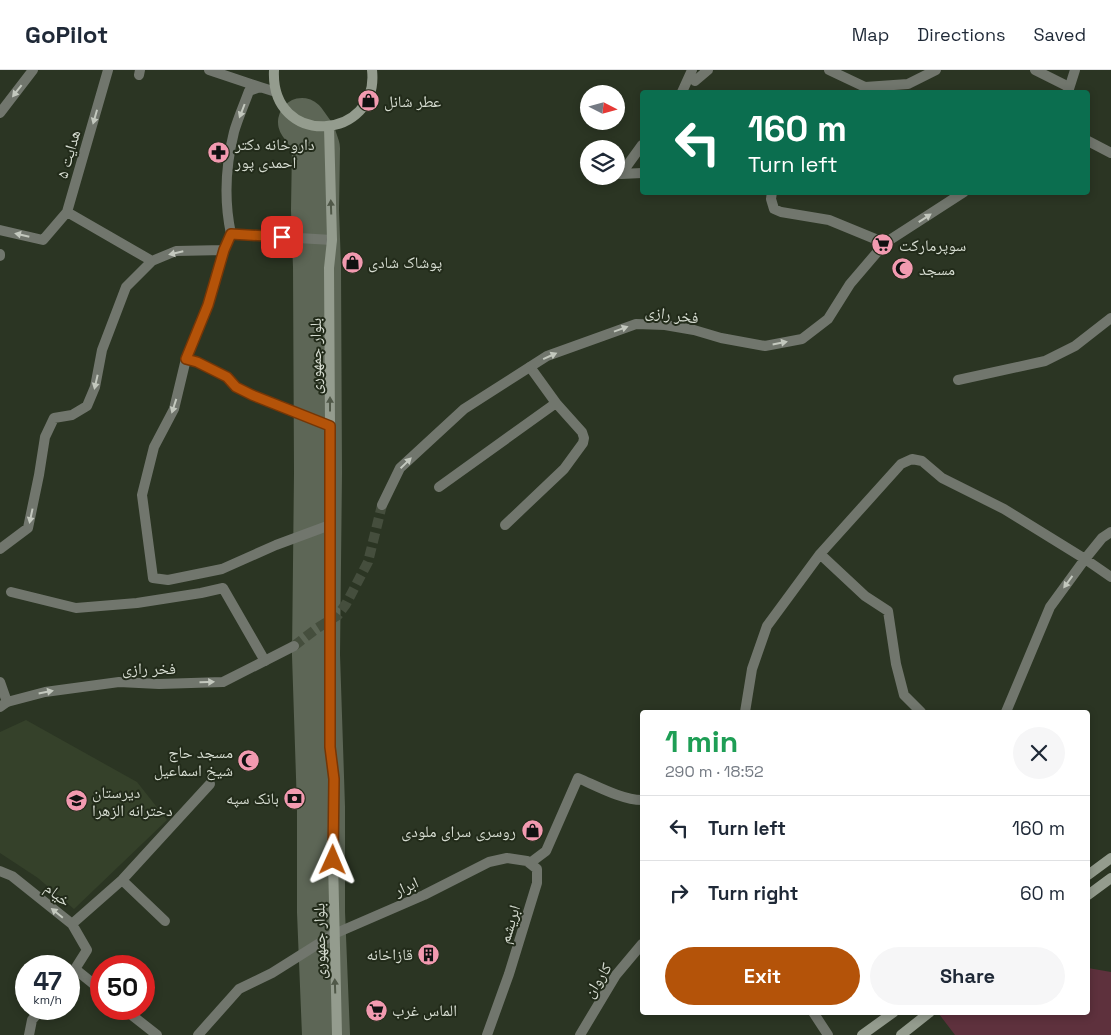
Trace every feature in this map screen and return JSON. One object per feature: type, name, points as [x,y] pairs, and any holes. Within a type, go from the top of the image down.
[{"type":"main road","points":[[274,70],[273,81],[276,92],[281,104],[290,115],[302,122],[315,126],[329,127],[349,119],[358,113],[365,104],[370,94],[372,70]]},
{"type":"main road","name":"بلوار جمهوری","points":[[329,127],[332,240],[329,268],[330,747],[334,779],[333,860],[337,1035]]},
{"type":"main road","points":[[1090,871],[1111,858]]},
{"type":"main road","points":[[1090,894],[1111,878]]},
{"type":"main road","points":[[862,1035],[890,1015]]},
{"type":"main road","points":[[901,1035],[926,1015]]},
{"type":"street","points":[[0,113],[33,70]]},
{"type":"street","name":"هدایت ۵","points":[[0,230],[44,240],[67,212],[108,70]]},
{"type":"street","points":[[209,70],[276,92]]},
{"type":"street","points":[[683,90],[692,70]]},
{"type":"street","points":[[695,81],[708,70]]},
{"type":"street","points":[[830,70],[865,87],[908,84],[936,70]]},
{"type":"street","points":[[1035,70],[1069,90],[1075,70]]},
{"type":"street","points":[[260,87],[249,91],[234,132],[228,169],[227,199],[231,234],[224,250],[208,305],[186,359],[174,409],[154,447],[142,495],[153,578],[168,580],[222,569],[276,545],[330,525]]},
{"type":"street","points":[[1090,143],[1111,153]]},
{"type":"street","points":[[640,148],[621,174],[640,172]]},
{"type":"street","points":[[772,195],[774,209],[781,212],[829,220],[885,243]]},
{"type":"street","name":"فخر رازی","points":[[382,504],[400,468],[464,409],[547,356],[636,324],[665,325],[765,346],[802,339],[828,319],[850,284],[885,243],[959,195]]},
{"type":"street","points":[[67,212],[152,261]]},
{"type":"street","points":[[231,234],[332,240]]},
{"type":"street","points":[[0,549],[28,528],[45,437],[54,418],[72,415],[87,406],[95,387],[102,350],[126,287],[152,261],[176,251],[224,250]]},
{"type":"street","points":[[958,380],[1044,361],[1075,346],[1111,318]]},
{"type":"street","points":[[186,359],[197,362],[227,377],[236,387],[252,395],[330,426]]},
{"type":"street","points":[[505,524],[564,469],[584,438],[582,432],[556,403],[530,367]]},
{"type":"street","points":[[439,487],[556,403]]},
{"type":"street","points":[[745,710],[752,669],[767,626],[820,554],[901,464],[912,459],[922,460],[942,478],[1004,509],[1111,577]]},
{"type":"street","points":[[1007,710],[1050,607],[1102,538],[1111,532]]},
{"type":"street","points":[[820,554],[865,596],[888,611],[896,664],[904,695],[919,710]]},
{"type":"street","points":[[11,592],[76,608],[137,603],[222,588],[265,661]]},
{"type":"street","name":"فخر رازی","points":[[3,704],[46,692],[119,682],[159,684],[223,682],[294,646]]},
{"type":"street","points":[[0,682],[3,704]]},
{"type":"street","points":[[530,863],[546,851],[578,778],[618,795],[640,800]]},
{"type":"street","points":[[72,924],[122,880],[210,784]]},
{"type":"street","name":"ابرار","points":[[198,1035],[239,988],[272,973],[334,934],[424,895],[489,862],[507,858],[527,860],[530,863]]},
{"type":"street","name":"ابریشم","points":[[487,1035],[509,974],[537,883],[537,869],[530,863]]},
{"type":"street","name":"خیام","points":[[0,871],[12,876],[72,924],[87,950],[80,960]]},
{"type":"street","points":[[122,880],[165,921]]},
{"type":"street","name":"کاروان","points":[[580,1035],[616,975],[640,946]]},
{"type":"street","points":[[815,1015],[828,1035]]},
{"type":"street","points":[[29,1035],[32,1020]]},
{"type":"street","points":[[138,1020],[157,1035]]},
{"type":"shaded area","name":"دیرستان دخترانه الزهرا","points":[[26,720],[137,782],[167,820],[74,909],[38,878],[0,853],[0,732]]},
{"type":"shaded area","points":[[1090,968],[1111,972],[1111,1035],[955,1035],[940,1015],[1090,1015]]},
{"type":"taxiway","points":[[302,122],[312,136],[316,148],[318,473],[316,655],[321,807],[321,912],[326,1035]]},
{"type":"tunnel","points":[[294,646],[338,615],[346,604],[368,562],[382,505]]},
{"type":"place","name":"عطر شانل","points":[[368,101]]},
{"type":"place","name":"داروخانه دکتر احمدی پور","points":[[219,153]]},
{"type":"place","name":"سوپرمارکت","points":[[883,245]]},
{"type":"place","name":"پوشاک شادی","points":[[352,262]]},
{"type":"place","name":"مسجد","points":[[903,269]]},
{"type":"place","name":"مسجد حاج شیخ اسماعیل","points":[[249,761]]},
{"type":"place","name":"بانک سپه","points":[[295,798]]},
{"type":"place","name":"دیرستان دخترانه الزهرا","points":[[76,801]]},
{"type":"place","name":"روسری سرای ملودی","points":[[532,831]]},
{"type":"place","name":"قازاخانه","points":[[429,954]]},
{"type":"place","name":"الماس غرب","points":[[376,1010]]},
{"type":"route","points":[[282,237],[231,234],[224,250],[208,305],[186,359],[197,362],[227,377],[236,387],[252,395],[330,426],[330,747],[334,779],[333,860]]}]
